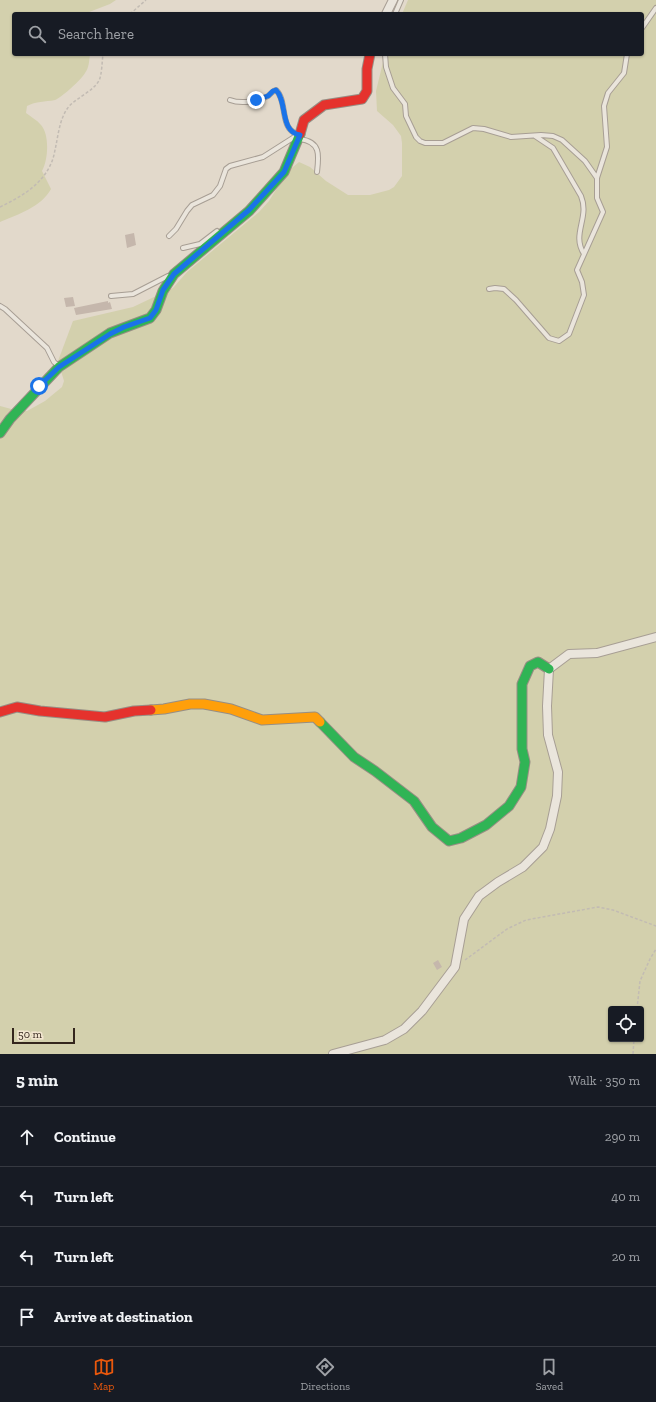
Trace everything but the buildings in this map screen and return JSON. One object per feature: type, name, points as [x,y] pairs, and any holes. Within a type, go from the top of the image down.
[{"type":"street","points":[[387,12],[393,0]]},
{"type":"street","points":[[0,433],[18,410],[59,367],[110,334],[124,327],[150,318],[156,310],[163,290],[174,274],[249,210],[284,172],[299,137],[304,120],[324,105],[362,100],[367,91],[367,69],[370,56]]},
{"type":"street","points":[[549,669],[570,654],[597,653],[656,637]]},
{"type":"street","points":[[0,712],[17,707],[40,711],[105,717],[134,710],[164,709],[190,704],[204,704],[231,709],[262,720],[315,717],[354,757],[414,801],[432,827],[449,841],[461,838],[486,825],[509,806],[521,787],[525,762],[522,749],[522,684],[530,666],[538,662],[549,669]]},
{"type":"street","points":[[333,1054],[385,1040],[404,1029],[422,1011],[455,967],[464,919],[479,896],[498,882],[523,867],[543,847],[550,829],[557,796],[558,772],[548,735],[547,706],[549,669]]},
{"type":"lane","points":[[396,12],[401,0]]},
{"type":"lane","points":[[644,25],[656,8]]},
{"type":"lane","points":[[384,56],[391,83],[405,104],[406,116],[416,137],[420,141],[425,143],[443,143],[473,128],[484,129],[511,137],[535,135],[553,136],[562,140],[585,161],[597,178]]},
{"type":"lane","points":[[489,289],[504,289],[516,300],[549,338],[559,341],[569,334],[584,295],[582,282],[576,270],[603,212],[597,198],[597,178],[608,147],[604,106],[608,92],[624,73],[627,56]]},
{"type":"lane","points":[[230,100],[237,103],[245,102],[268,96],[276,90],[279,92],[288,126],[292,132],[299,137]]},
{"type":"lane","points":[[535,135],[553,148],[581,196],[584,204],[584,211],[578,241],[584,254]]},
{"type":"lane","points":[[169,236],[176,229],[187,211],[192,206],[213,195],[220,186],[226,169],[230,166],[263,157],[294,136],[312,141],[318,151],[319,158],[317,172]]},
{"type":"lane","points":[[182,248],[200,244],[221,228],[227,229]]},
{"type":"lane","points":[[111,296],[133,294],[174,274]]},
{"type":"lane","points":[[0,306],[47,348],[54,362],[59,367]]},
{"type":"path","points":[[132,12],[146,0]]},
{"type":"path","points":[[0,207],[27,192],[43,178],[51,166],[58,135],[66,111],[70,105],[100,80],[103,56]]},
{"type":"path","points":[[455,967],[507,928],[526,920],[598,907],[613,910],[656,926]]},
{"type":"path","points":[[637,1006],[640,981],[656,949]]},
{"type":"path","points":[[633,1054],[634,1042]]},
{"type":"shaded area","points":[[0,0],[116,0],[89,12],[12,12],[12,56],[90,56],[89,64],[83,76],[58,99],[37,102],[27,106],[26,113],[39,123],[44,129],[46,135],[47,155],[42,171],[51,189],[41,201],[29,209],[0,222]]},
{"type":"shaded area","points":[[408,0],[656,0],[656,1054],[0,1054],[0,406],[15,410],[27,411],[45,401],[62,387],[64,381],[58,361],[73,321],[133,307],[173,288],[187,272],[259,212],[269,201],[287,172],[299,162],[310,167],[326,181],[348,195],[370,195],[389,190],[394,187],[402,176],[401,136],[393,125],[377,111],[376,91],[385,56],[644,56],[644,12],[403,12]]},
{"type":"traffic: fast","points":[[0,433],[10,419],[59,367],[110,333],[150,318],[156,310],[163,291],[174,274],[249,211],[284,172],[300,134]]},
{"type":"traffic: fast","points":[[320,722],[354,757],[414,801],[432,827],[449,841],[461,838],[486,825],[509,806],[521,787],[525,762],[522,749],[522,684],[530,666],[538,662],[549,669]]},
{"type":"traffic: slow","points":[[151,710],[190,704],[204,704],[231,709],[262,720],[315,717],[320,722]]},
{"type":"traffic: jam","points":[[300,134],[304,120],[324,105],[362,99],[367,91],[367,69],[370,56]]},
{"type":"traffic: jam","points":[[0,712],[17,707],[40,711],[105,717],[134,711],[151,710]]},
{"type":"route","points":[[39,386],[59,367],[110,334],[124,327],[150,318],[156,310],[163,290],[174,274],[249,210],[284,172],[300,135],[292,132],[288,126],[279,92],[276,90],[273,91],[268,96],[256,100]]}]
